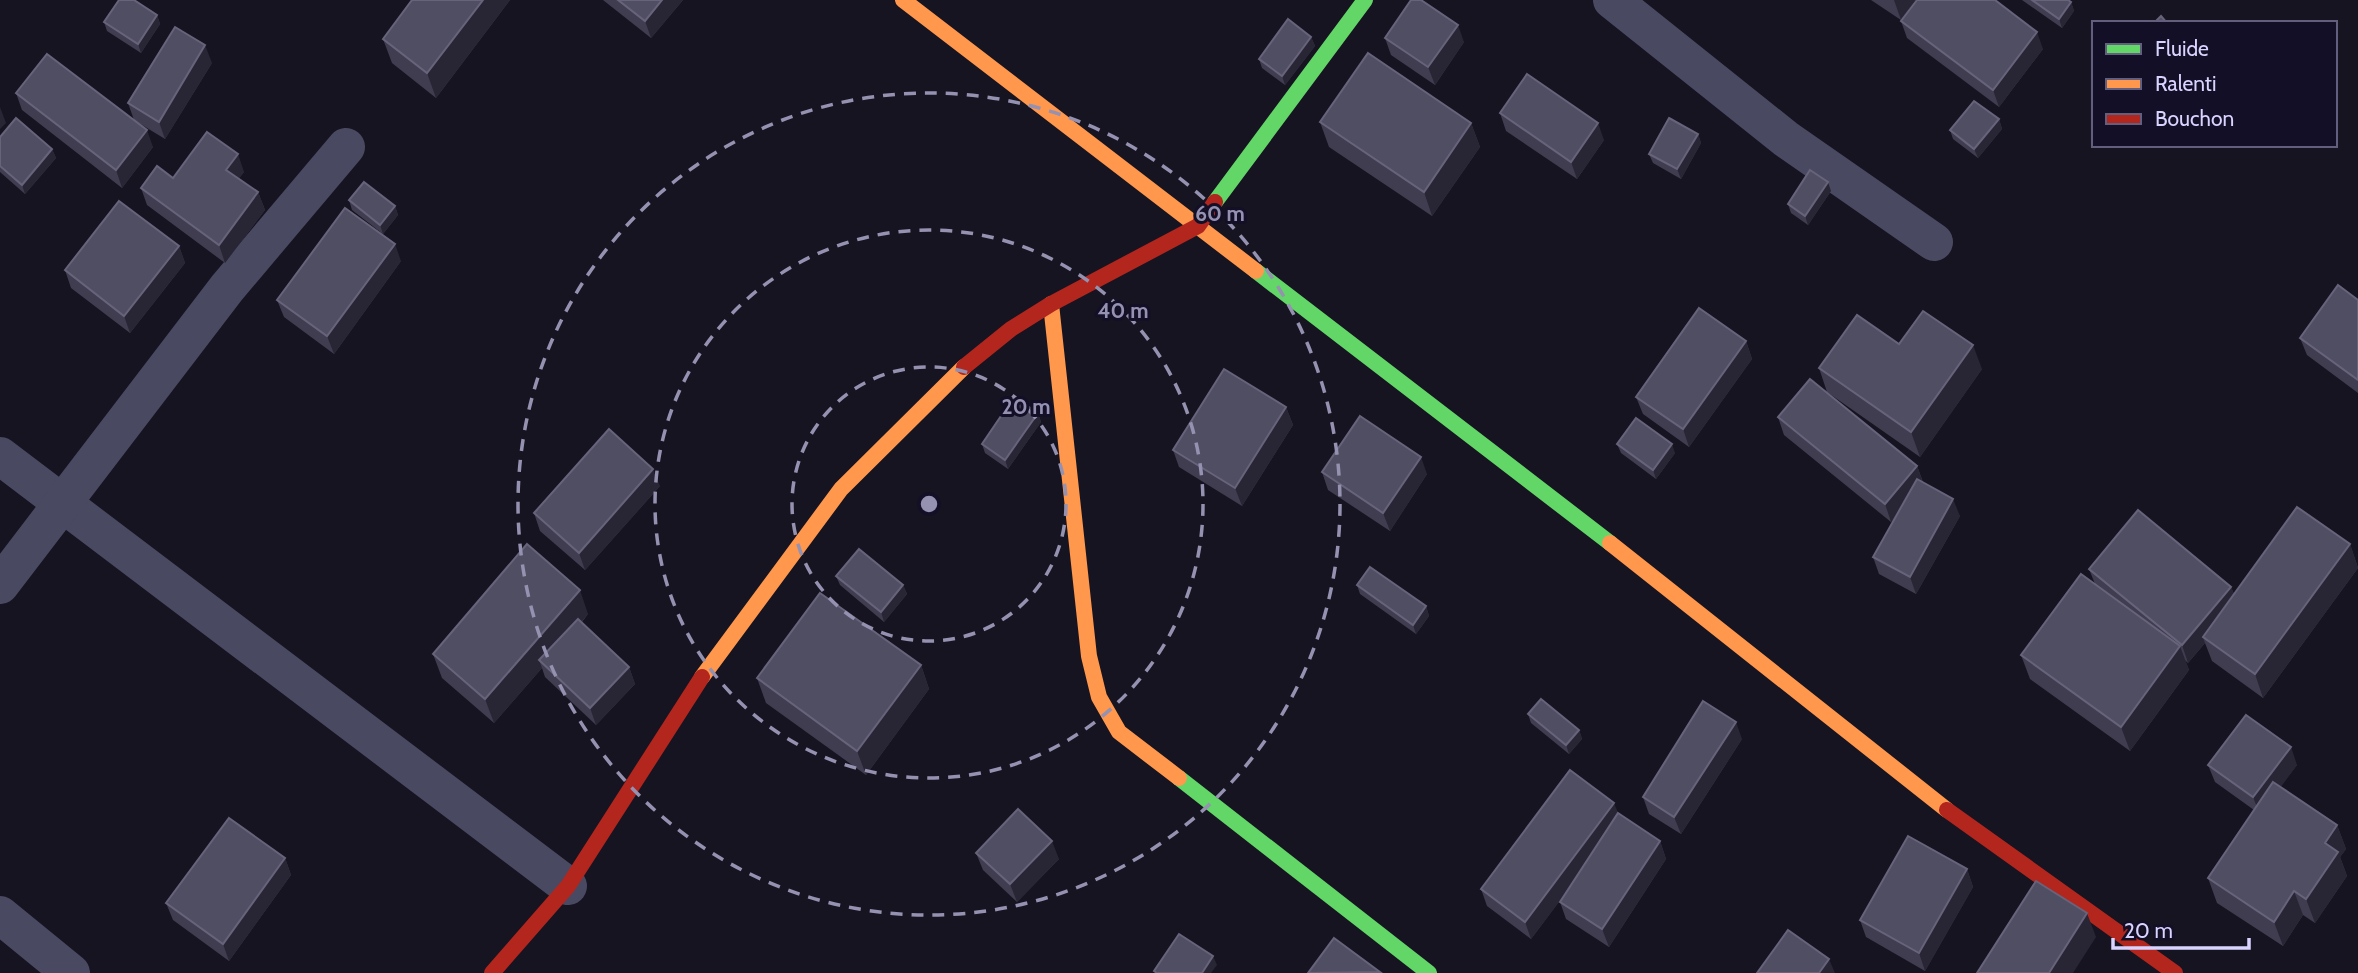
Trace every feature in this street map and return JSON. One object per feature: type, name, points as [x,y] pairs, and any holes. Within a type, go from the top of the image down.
[{"type":"street","points":[[903,0],[1600,535],[1932,799],[2175,973]]},
{"type":"street","points":[[492,973],[568,886],[711,663],[841,489],[953,376],[1011,328],[1051,303],[1198,226],[1365,0]]},
{"type":"street","points":[[1612,0],[1786,139],[1934,242]]},
{"type":"street","points":[[0,585],[227,288],[346,147]]},
{"type":"street","points":[[1051,303],[1089,656],[1099,697],[1119,732],[1415,969]]},
{"type":"street","points":[[0,456],[568,886]]},
{"type":"street","points":[[0,915],[71,973]]},
{"type":"building","points":[[119,0],[134,0],[157,15],[138,44],[104,22]]},
{"type":"building","points":[[412,0],[483,0],[427,73],[383,39]]},
{"type":"building","points":[[618,0],[662,0],[645,21]]},
{"type":"building","points":[[1411,0],[1421,0],[1458,25],[1428,67],[1385,38]]},
{"type":"building","points":[[1917,0],[1995,0],[2037,32],[1993,90],[1901,21]]},
{"type":"building","points":[[2032,0],[2068,0],[2071,2],[2059,19]]},
{"type":"building","points":[[1288,19],[1311,37],[1282,76],[1259,59]]},
{"type":"building","points":[[175,27],[205,45],[159,122],[128,103]]},
{"type":"building","points":[[1368,53],[1471,123],[1424,192],[1320,122]]},
{"type":"building","points":[[47,54],[147,130],[116,170],[16,93]]},
{"type":"building","points":[[1527,74],[1598,123],[1571,162],[1500,113]]},
{"type":"building","points":[[1974,101],[1999,119],[1974,149],[1950,130]]},
{"type":"building","points":[[16,118],[52,149],[22,185],[0,166],[0,137]]},
{"type":"building","points":[[1669,118],[1698,134],[1677,169],[1649,154]]},
{"type":"building","points":[[207,132],[238,154],[226,170],[258,192],[219,245],[141,188],[157,166],[173,178]]},
{"type":"building","points":[[1810,170],[1828,182],[1805,216],[1788,204]]},
{"type":"building","points":[[364,182],[395,206],[380,225],[349,200]]},
{"type":"building","points":[[119,201],[179,246],[124,316],[65,270]]},
{"type":"building","points":[[345,208],[395,244],[327,336],[277,300]]},
{"type":"building","points":[[2338,285],[2358,300],[2358,380],[2300,338]]},
{"type":"building","points":[[1699,308],[1746,341],[1683,429],[1636,397]]},
{"type":"building","points":[[1923,311],[1973,345],[1911,432],[1819,368],[1857,315],[1899,344]]},
{"type":"building","points":[[1224,369],[1286,407],[1235,488],[1173,450]]},
{"type":"building","points":[[1810,379],[1917,466],[1885,504],[1778,417]]},
{"type":"building","points":[[1014,397],[1038,413],[1005,460],[982,444]]},
{"type":"building","points":[[1360,416],[1421,457],[1383,513],[1322,472]]},
{"type":"building","points":[[1636,418],[1672,444],[1653,470],[1617,444]]},
{"type":"building","points":[[609,429],[653,469],[579,553],[534,513]]},
{"type":"building","points":[[1917,479],[1953,499],[1910,577],[1873,557]]},
{"type":"building","points":[[2297,507],[2350,544],[2255,674],[2203,637]]},
{"type":"building","points":[[2138,510],[2231,587],[2182,645],[2089,569]]},
{"type":"building","points":[[527,544],[580,590],[485,699],[433,654]]},
{"type":"building","points":[[859,549],[903,585],[881,612],[836,576]]},
{"type":"building","points":[[1370,567],[1426,606],[1413,625],[1357,585]]},
{"type":"building","points":[[2081,574],[2180,646],[2121,727],[2021,655]]},
{"type":"building","points":[[820,593],[921,665],[857,751],[757,678]]},
{"type":"building","points":[[578,619],[629,667],[590,708],[539,660]]},
{"type":"building","points":[[1541,699],[1579,730],[1566,745],[1528,714]]},
{"type":"building","points":[[1703,701],[1736,722],[1674,817],[1643,797]]},
{"type":"building","points":[[2246,715],[2291,747],[2253,797],[2208,765]]},
{"type":"building","points":[[1570,770],[1614,803],[1525,922],[1481,889]]},
{"type":"building","points":[[2273,782],[2337,825],[2325,843],[2338,852],[2306,899],[2294,891],[2274,922],[2208,878]]},
{"type":"building","points":[[1018,809],[1052,841],[1010,884],[976,853]]},
{"type":"building","points":[[1618,813],[1660,841],[1602,929],[1560,902]]},
{"type":"building","points":[[229,818],[285,858],[223,944],[166,903]]},
{"type":"building","points":[[1908,836],[1967,869],[1919,953],[1860,920]]},
{"type":"building","points":[[2036,881],[2087,913],[2049,973],[1977,973]]},
{"type":"building","points":[[1788,930],[1829,959],[1819,973],[1757,973]]},
{"type":"building","points":[[1179,934],[1213,956],[1202,973],[1154,971]]},
{"type":"building","points":[[1334,938],[1380,972],[1308,973]]},
{"type":"traffic: fast","points":[[1215,202],[1365,0]]},
{"type":"traffic: fast","points":[[1256,271],[1610,543]]},
{"type":"traffic: fast","points":[[1179,778],[1429,973]]},
{"type":"traffic: slow","points":[[903,0],[1256,271]]},
{"type":"traffic: slow","points":[[1051,304],[1089,656],[1099,697],[1119,732],[1179,778]]},
{"type":"traffic: slow","points":[[702,677],[841,489],[964,367]]},
{"type":"traffic: slow","points":[[1610,543],[1947,810]]},
{"type":"traffic: jam","points":[[964,367],[1011,329],[1051,304],[1198,226],[1215,202]]},
{"type":"traffic: jam","points":[[492,973],[568,886],[702,677]]},
{"type":"traffic: jam","points":[[1947,810],[2175,973]]}]
